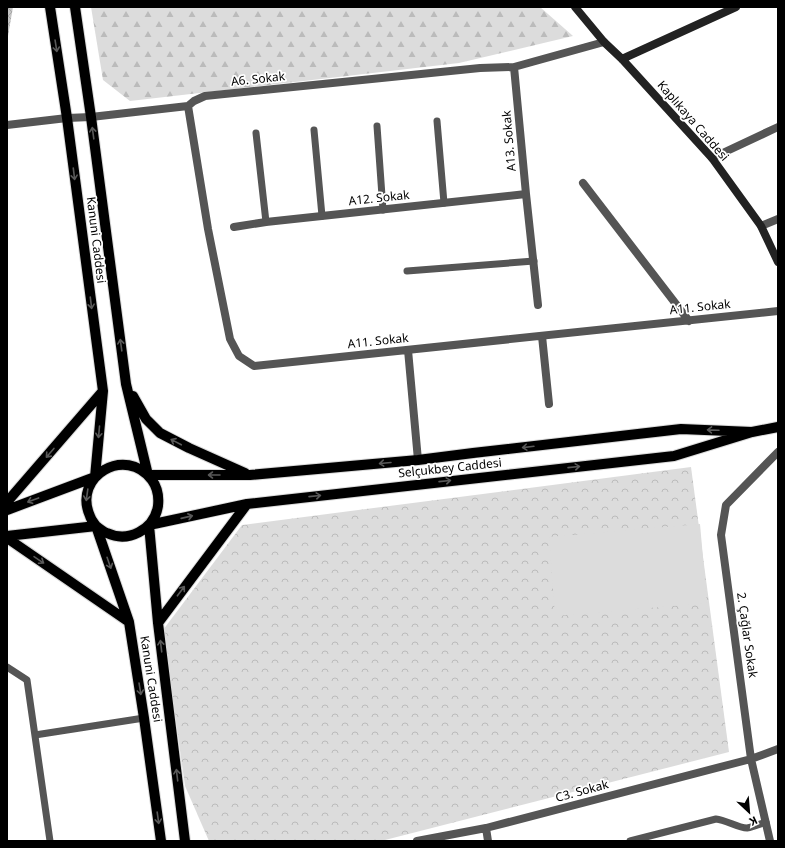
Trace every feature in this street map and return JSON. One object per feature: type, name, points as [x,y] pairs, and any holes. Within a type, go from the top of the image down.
[{"type":"main road","name":"Kanuni Caddesi","points":[[50,7],[67,118],[102,391],[95,477]]},
{"type":"main road","name":"Kanuni Caddesi","points":[[75,7],[126,384],[148,475]]},
{"type":"main road","name":"Kaplıkaya Caddesi","points":[[576,7],[604,42],[622,59],[712,158],[761,226],[778,262]]},
{"type":"main road","points":[[622,59],[736,7]]},
{"type":"main road","points":[[126,384],[146,419],[160,433],[189,448],[250,475]]},
{"type":"main road","points":[[7,502],[102,391]]},
{"type":"main road","name":"Selçukbey Caddesi","points":[[149,525],[247,504],[674,456],[752,432],[778,428]]},
{"type":"main road","name":"Selçukbey Caddesi","points":[[148,475],[250,475],[418,460],[681,429],[752,432]]},
{"type":"main road","points":[[116,465],[127,465],[139,468],[148,475],[158,494],[158,505],[155,516],[149,525],[140,532],[129,536],[117,537],[106,533],[96,526],[90,518],[86,507],[86,496],[89,486],[95,477],[104,469],[116,465]]},
{"type":"main road","points":[[7,510],[95,477]]},
{"type":"main road","points":[[158,623],[247,504]]},
{"type":"main road","name":"Kanuni Caddesi","points":[[149,525],[158,623],[186,841]]},
{"type":"main road","name":"Kanuni Caddesi","points":[[96,526],[129,622],[161,841]]},
{"type":"main road","points":[[7,537],[96,526]]},
{"type":"main road","points":[[7,537],[129,622]]},
{"type":"street","points":[[514,67],[604,42]]},
{"type":"street","name":"A6. Sokak","points":[[7,125],[188,106],[194,101],[205,96],[480,68],[514,67]]},
{"type":"street","name":"A13. Sokak","points":[[514,67],[538,305]]},
{"type":"street","name":"A11. Sokak","points":[[188,106],[208,228],[230,339],[239,356],[254,366],[778,312]]},
{"type":"street","points":[[712,158],[778,127]]},
{"type":"street","points":[[583,183],[689,321]]},
{"type":"street","name":"A12. Sokak","points":[[234,227],[266,222],[526,194]]},
{"type":"street","points":[[761,226],[778,219]]},
{"type":"street","points":[[542,336],[549,404]]},
{"type":"street","points":[[408,350],[418,460]]},
{"type":"street","name":"2. Çağlar Sokak","points":[[770,841],[751,759],[721,535],[726,505],[778,452]]},
{"type":"street","name":"C3. Sokak","points":[[417,841],[486,828],[751,759],[778,749]]},
{"type":"street","points":[[486,828],[488,841]]},
{"type":"lane","points":[[437,121],[444,203]]},
{"type":"lane","points":[[376,126],[382,210]]},
{"type":"lane","points":[[314,130],[322,216]]},
{"type":"lane","points":[[256,133],[266,222]]},
{"type":"lane","points":[[407,270],[534,262]]},
{"type":"lane","points":[[7,666],[27,680],[50,841]]},
{"type":"lane","points":[[35,735],[144,718]]},
{"type":"lane","points":[[630,841],[716,819],[746,828],[766,822]]},
{"type":"green space","points":[[91,7],[540,7],[573,36],[459,63],[130,101],[103,80]]},
{"type":"green space","points":[[691,467],[729,752],[385,840],[209,841],[185,786],[163,630],[242,525]]},
{"type":"green space","points":[[700,524],[707,603],[555,616],[549,537]]},
{"type":"building","points":[[7,7],[13,7],[8,36],[7,36]]}]
